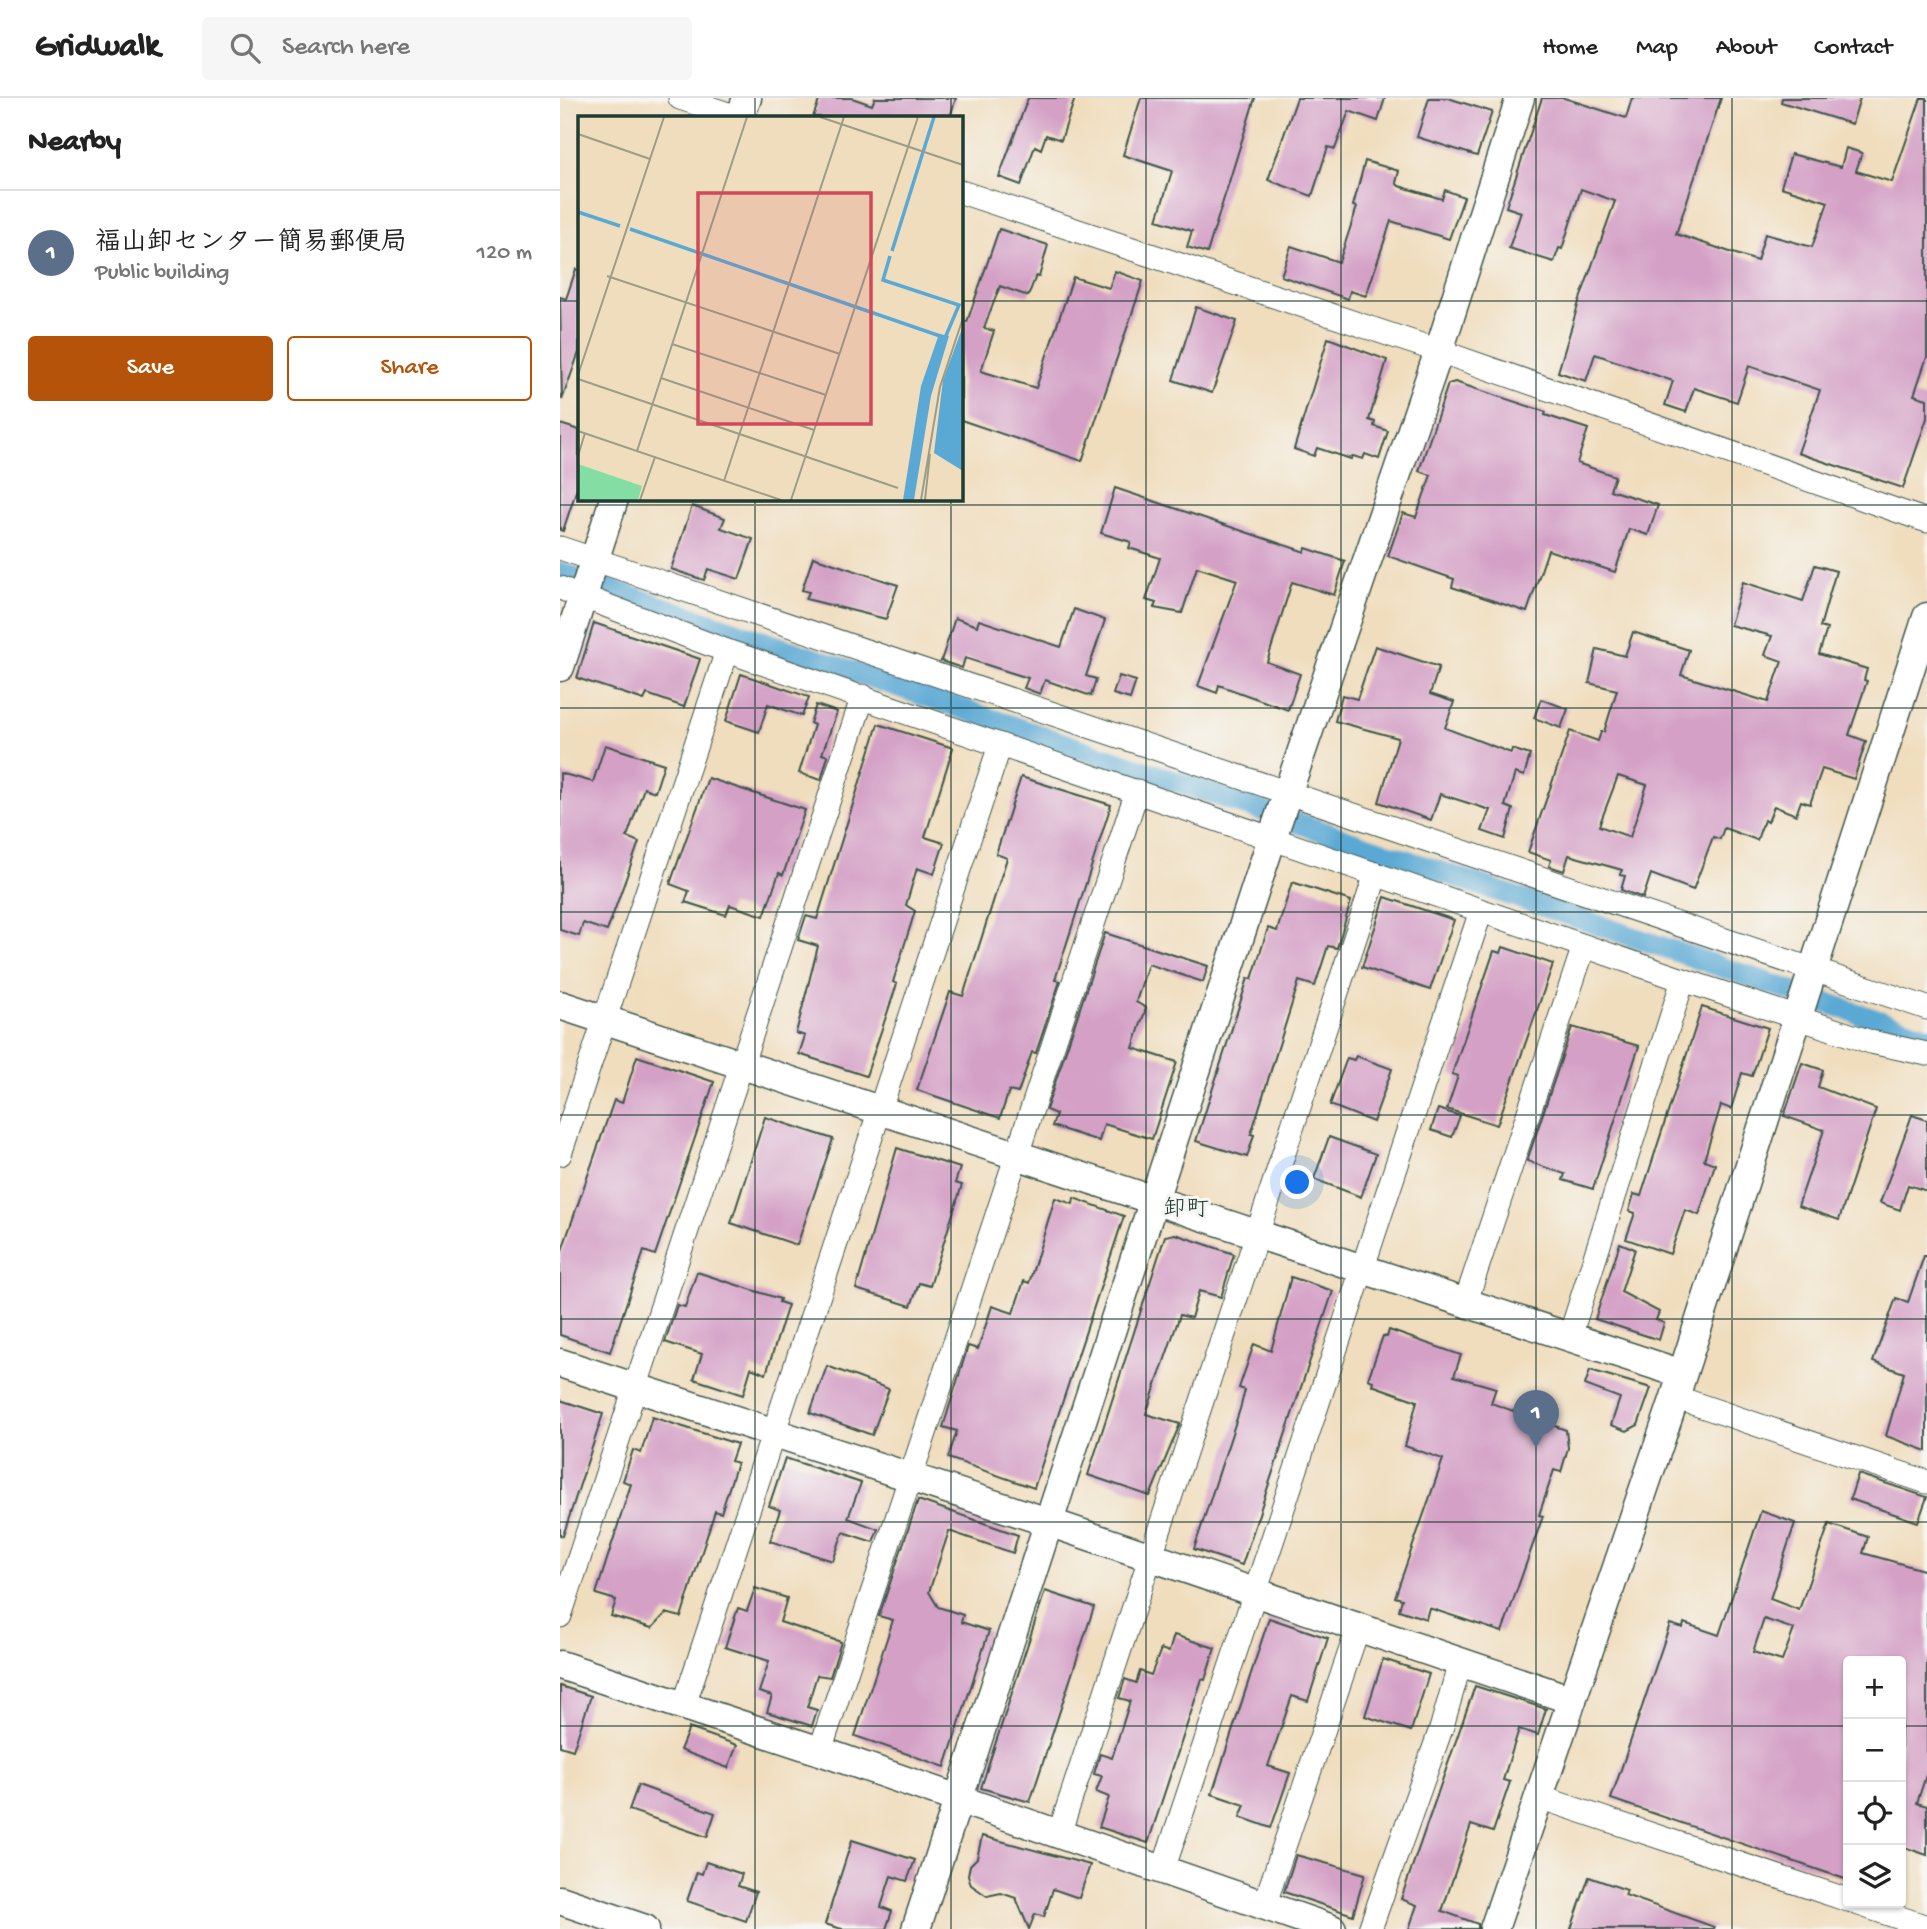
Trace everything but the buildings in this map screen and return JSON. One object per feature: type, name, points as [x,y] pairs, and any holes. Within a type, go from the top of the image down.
[{"type":"street","points":[[680,98],[736,116]]},
{"type":"street","points":[[739,116],[747,98]]},
{"type":"street","points":[[916,1929],[1156,1200],[1279,816],[1439,351],[1520,98]]},
{"type":"street","points":[[962,192],[1439,351],[1927,521]]},
{"type":"street","points":[[560,667],[583,580],[614,500]]},
{"type":"street","points":[[560,548],[583,580],[727,651],[1137,790],[1279,816],[1376,874],[1682,980],[1927,1008]]},
{"type":"street","points":[[583,580],[1805,993],[1871,1042],[1927,1054]]},
{"type":"street","points":[[1494,1929],[1678,1385],[1927,617]]},
{"type":"street","points":[[560,1154],[727,651]]},
{"type":"street","points":[[560,1616],[637,1389],[863,696]]},
{"type":"street","points":[[684,1705],[1000,745]]},
{"type":"street","points":[[820,1751],[1137,790]]},
{"type":"street","points":[[1059,1834],[1376,874]]},
{"type":"street","points":[[1163,1870],[1481,911]]},
{"type":"street","points":[[1465,1304],[1584,946]]},
{"type":"street","points":[[1570,1336],[1682,980]]},
{"type":"street","points":[[560,1005],[1465,1304],[1570,1336],[1678,1385],[1927,1482]]},
{"type":"street","points":[[560,1363],[1048,1522],[1572,1700]]},
{"type":"street","points":[[1264,1906],[1358,1628]]},
{"type":"street","points":[[1370,1929],[1442,1726],[1460,1663]]},
{"type":"street","points":[[560,1665],[958,1798],[1332,1929]]},
{"type":"street","points":[[1539,1797],[1843,1898]]},
{"type":"street","points":[[560,1900],[645,1929]]},
{"type":"street","points":[[1871,1908],[1927,1927]]},
{"type":"waterway","points":[[560,572],[1927,1037]]},
{"type":"place","name":"福山卸センター簡易郵便局","points":[[1536,1448]]},
{"type":"district","name":"卸町","points":[[1186,1210]]}]
